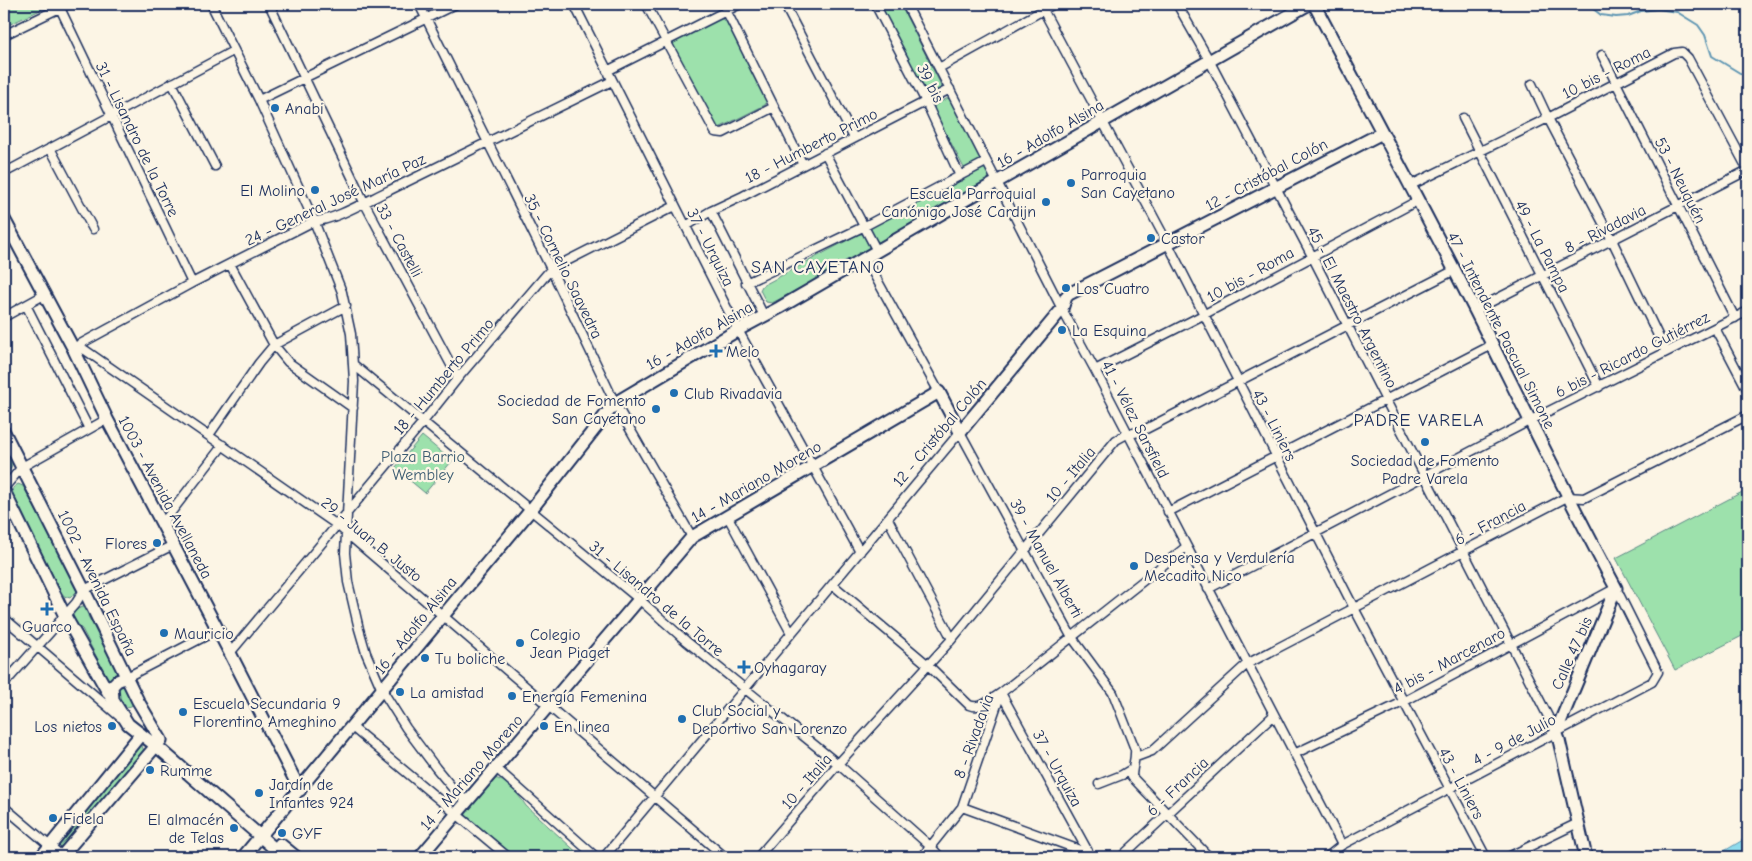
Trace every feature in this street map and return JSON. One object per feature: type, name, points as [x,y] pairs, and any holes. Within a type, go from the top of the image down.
[{"type":"street","points":[[4,36],[68,4]]},
{"type":"street","points":[[212,4],[259,100],[314,221],[346,306],[354,365],[345,553],[348,582],[366,653],[382,690],[406,728],[455,791],[467,801]]},
{"type":"street","name":"33 - Castelli","points":[[269,4],[364,202],[458,378]]},
{"type":"street","name":"35 - Cornelio Saavedra","points":[[419,4],[551,269],[615,403],[692,537]]},
{"type":"street","points":[[259,100],[456,4]]},
{"type":"street","name":"37 - Urquiza","points":[[574,4],[738,330],[860,552]]},
{"type":"street","points":[[646,4],[715,132],[723,133],[774,107]]},
{"type":"street","points":[[607,71],[666,42],[725,7],[740,4]]},
{"type":"street","points":[[784,4],[854,138]]},
{"type":"street","name":"39 bis","points":[[875,4],[926,102],[960,176]]},
{"type":"street","name":"41 - Vélez Sarsfield","points":[[906,4],[1062,309],[1342,846]]},
{"type":"street","points":[[939,68],[1042,6],[1054,4]]},
{"type":"street","name":"45 - El Maestro Argentino","points":[[1177,4],[1209,60],[1312,256],[1423,476],[1464,551],[1556,732]]},
{"type":"street","name":"16 - Adolfo Alsina","points":[[243,857],[530,511],[615,403],[738,330],[1309,4]]},
{"type":"street","name":"47 - Intendente Pascual Simone","points":[[1314,4],[1475,310],[1531,420],[1567,497],[1658,672]]},
{"type":"street","name":"43 - Liniers","points":[[1042,6],[1168,244],[1237,382],[1403,702],[1486,857]]},
{"type":"street","points":[[725,7],[803,165]]},
{"type":"street","name":"31 - Lisandro de la Torre","points":[[60,8],[192,283]]},
{"type":"street","points":[[4,173],[233,50]]},
{"type":"street","name":"10 bis - Roma","points":[[1409,186],[1548,118],[1674,53],[1682,52],[1688,58],[1748,170]]},
{"type":"street","name":"53 - Neuquén","points":[[1602,55],[1735,318]]},
{"type":"street","name":"24 - General José María Paz","points":[[74,348],[192,283],[314,221],[323,221],[364,202],[489,143],[612,81]]},
{"type":"street","points":[[172,83],[216,166]]},
{"type":"street","points":[[1532,84],[1612,240],[1666,352]]},
{"type":"street","name":"18 - Humberto Primo","points":[[686,226],[711,211],[744,196],[950,89]]},
{"type":"street","name":"49 - La Pampa","points":[[1463,118],[1598,386]]},
{"type":"street","name":"12 - Cristóbal Colón","points":[[604,857],[1062,309],[1069,294],[1382,133]]},
{"type":"street","points":[[50,148],[93,229]]},
{"type":"street","points":[[825,153],[877,251]]},
{"type":"street","points":[[746,283],[865,226],[986,162]]},
{"type":"street","name":"8 - Rivadavia","points":[[1475,310],[1748,170]]},
{"type":"street","name":"10 bis - Roma","points":[[1095,370],[1417,201]]},
{"type":"street","name":"18 - Humberto Primo","points":[[230,653],[551,269],[674,206]]},
{"type":"street","points":[[711,211],[764,316]]},
{"type":"street","name":"1003 - Avenida Avellaneda","points":[[4,219],[44,296],[74,348],[107,419],[300,790]]},
{"type":"street","name":"39 - Manuel Alberti","points":[[865,258],[1072,636],[1113,693],[1130,735],[1136,756]]},
{"type":"street","points":[[230,264],[274,346],[288,362],[353,408]]},
{"type":"street","name":"10 - Italia","points":[[758,857],[838,764],[952,639],[1116,440],[1128,434],[1140,432],[1453,271]]},
{"type":"street","points":[[4,317],[44,296]]},
{"type":"street","points":[[26,305],[89,429]]},
{"type":"street","points":[[209,435],[259,363],[274,346],[346,306]]},
{"type":"street","name":"6 bis - Ricardo Gutiérrez","points":[[1208,589],[1531,420],[1748,311]]},
{"type":"street","points":[[1715,328],[1748,391]]},
{"type":"street","points":[[1168,512],[1492,345]]},
{"type":"street","name":"29 - Juan B. Justo","points":[[74,348],[85,350],[337,525],[725,857]]},
{"type":"street","name":"31 - Lisandro de la Torre","points":[[354,365],[640,600],[686,641],[838,764],[940,857]]},
{"type":"street","name":"14 - Mariano Moreno","points":[[420,857],[692,537],[939,392]]},
{"type":"street","name":"6 - Francia","points":[[1247,664],[1567,497],[1584,498],[1748,414]]},
{"type":"street","points":[[107,419],[22,467],[4,490],[65,616],[128,724]]},
{"type":"street","name":"1002 - Avenida España","points":[[4,432],[84,590],[158,743]]},
{"type":"street","points":[[162,524],[223,445]]},
{"type":"street","points":[[728,516],[791,633]]},
{"type":"street","points":[[888,519],[952,639]]},
{"type":"street","points":[[4,684],[65,616],[84,590],[173,545]]},
{"type":"street","name":"8 - Rivadavia","points":[[922,857],[962,807],[1001,693],[1186,547]]},
{"type":"street","points":[[833,585],[928,665],[969,704],[974,707],[980,707],[1001,693]]},
{"type":"street","name":"4 bis - Marcenaro","points":[[1294,754],[1403,702],[1616,588]]},
{"type":"street","name":"Calle 47 bis","points":[[1556,732],[1616,588]]},
{"type":"street","points":[[4,618],[128,724],[158,743],[262,834],[284,857]]},
{"type":"street","points":[[138,701],[136,708],[124,712],[116,704],[112,686],[117,681],[217,630]]},
{"type":"street","points":[[1209,857],[1132,778],[1132,769],[1136,756],[1152,751],[1247,664]]},
{"type":"street","name":"4 - 9 de Julio","points":[[1327,857],[1342,846],[1652,682],[1658,672]]},
{"type":"street","name":"37 - Urquiza","points":[[1001,693],[1090,855]]},
{"type":"street","name":"6 - Francia","points":[[1122,857],[1274,715]]},
{"type":"street","points":[[352,727],[508,857]]},
{"type":"street","points":[[1556,732],[1586,857]]},
{"type":"street","points":[[41,857],[141,734]]},
{"type":"street","points":[[4,807],[62,857],[158,743]]},
{"type":"street","points":[[496,768],[596,857]]},
{"type":"street","points":[[1099,784],[1122,776],[1132,769]]},
{"type":"street","points":[[962,807],[1090,855]]},
{"type":"street","points":[[1508,857],[1578,823]]},
{"type":"street","points":[[262,834],[296,857]]},
{"type":"green space","points":[[4,4],[53,4],[4,27]]},
{"type":"green space","points":[[878,4],[900,4],[943,89],[927,97]]},
{"type":"green space","points":[[720,18],[726,21],[767,101],[765,105],[719,128],[716,127],[673,44],[678,39]]},
{"type":"green space","points":[[948,98],[952,100],[982,161],[965,170],[934,110],[935,105]]},
{"type":"green space","points":[[985,168],[989,177],[988,180],[882,242],[878,242],[870,231],[871,226]]},
{"type":"green space","points":[[859,234],[863,234],[870,249],[867,252],[772,303],[766,302],[760,290],[762,286]]},
{"type":"green space","name":"Plaza Barrio Wembley","points":[[422,436],[452,461],[425,493],[395,468]]},
{"type":"green space","points":[[4,445],[12,462],[7,473],[4,472]]},
{"type":"green space","points":[[18,484],[23,486],[77,586],[77,591],[70,598],[64,596],[60,590],[12,493],[13,488]]},
{"type":"green space","points":[[1748,489],[1748,633],[1675,670],[1616,558]]},
{"type":"green space","points":[[83,607],[91,612],[88,616],[111,660],[118,663],[122,673],[108,688],[100,673],[105,673],[82,629],[72,619],[75,611]]},
{"type":"green space","points":[[126,683],[136,702],[127,707],[117,699],[117,686]]},
{"type":"green space","points":[[137,744],[142,746],[144,751],[67,846],[62,848],[57,844]]},
{"type":"green space","points":[[493,778],[503,781],[512,788],[526,806],[582,857],[515,857],[466,815],[464,811]]},
{"type":"water","points":[[1748,837],[1748,857],[1714,857]]},
{"type":"waterway","points":[[1587,4],[1601,15],[1616,17],[1658,9],[1677,12],[1698,25],[1705,35],[1712,56],[1748,78]]},
{"type":"place","name":"Anabi","points":[[275,108]]},
{"type":"place","name":"Parroquia San Cayetano","points":[[1071,183]]},
{"type":"place","name":"El Molino","points":[[315,190]]},
{"type":"place","name":"Escuela Parroquial Canónigo José Cardijn","points":[[1046,202]]},
{"type":"place","name":"Castor","points":[[1151,238]]},
{"type":"place","name":"Los Cuatro","points":[[1066,288]]},
{"type":"place","name":"La Esquina","points":[[1062,330]]},
{"type":"place","name":"Melo","points":[[716,351]]},
{"type":"place","name":"Club Rivadavia","points":[[674,393]]},
{"type":"place","name":"Sociedad de Fomento San Cayetano","points":[[656,409]]},
{"type":"place","name":"Sociedad de Fomento Padre Varela","points":[[1425,442]]},
{"type":"place","name":"Flores","points":[[157,543]]},
{"type":"place","name":"Despensa y Verdulería Mecadito Nico","points":[[1134,566]]},
{"type":"place","name":"Guarco","points":[[47,609]]},
{"type":"place","name":"Mauricio","points":[[164,633]]},
{"type":"place","name":"Colegio Jean Piaget","points":[[520,643]]},
{"type":"place","name":"Tu boliche","points":[[425,658]]},
{"type":"place","name":"Oyhagaray","points":[[744,667]]},
{"type":"place","name":"La amistad","points":[[400,692]]},
{"type":"place","name":"Energía Femenina","points":[[512,696]]},
{"type":"place","name":"Escuela Secundaria 9 Florentino Ameghino","points":[[183,712]]},
{"type":"place","name":"Club Social y Deportivo San Lorenzo","points":[[682,719]]},
{"type":"place","name":"Los nietos","points":[[112,726]]},
{"type":"place","name":"En linea","points":[[544,726]]},
{"type":"place","name":"Rumme","points":[[150,770]]},
{"type":"place","name":"Jardín de Infantes 924","points":[[259,793]]},
{"type":"place","name":"Fidela","points":[[53,818]]},
{"type":"place","name":"El almacén de Telas","points":[[234,828]]},
{"type":"place","name":"GYF","points":[[282,833]]},
{"type":"district","name":"SAN CAYETANO","points":[[818,267]]},
{"type":"district","name":"PADRE VARELA","points":[[1419,420]]}]
